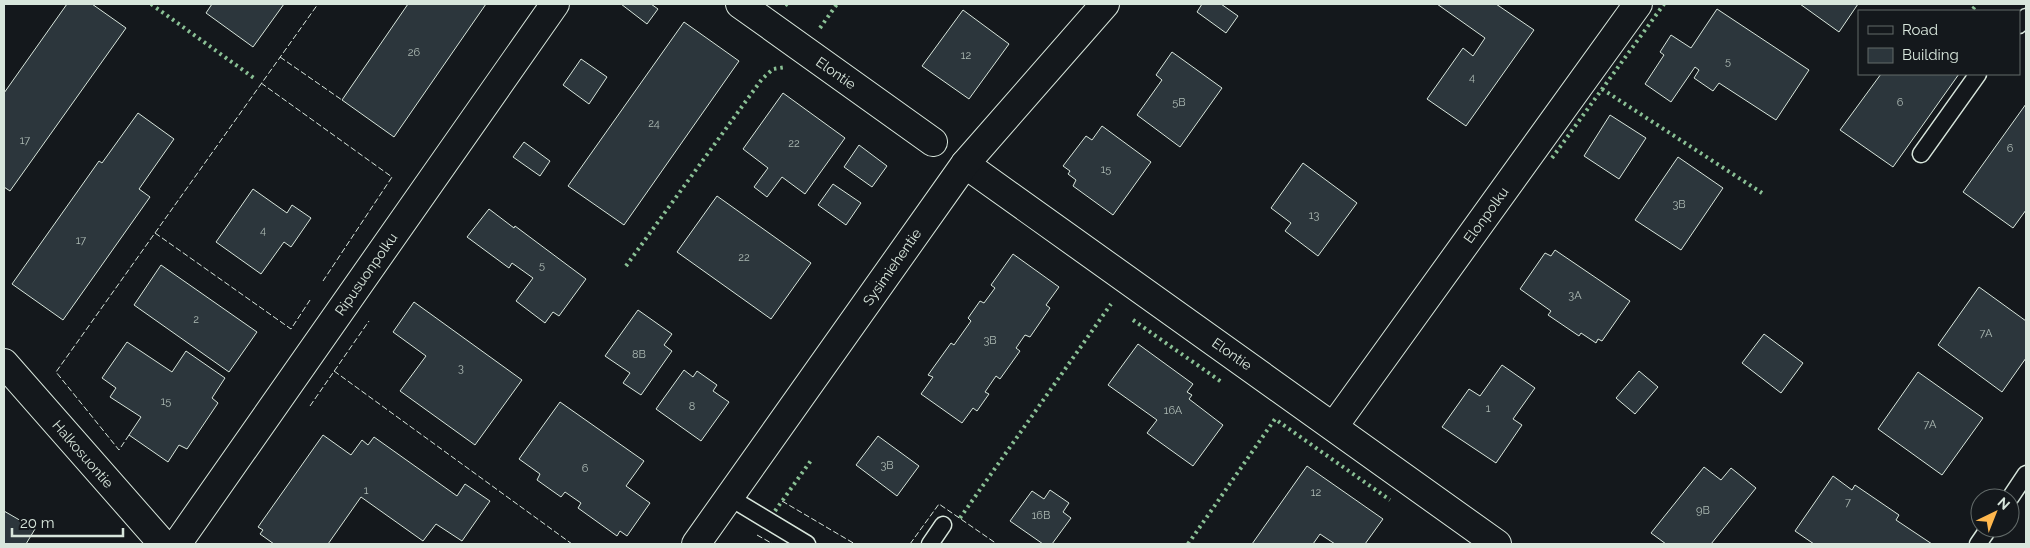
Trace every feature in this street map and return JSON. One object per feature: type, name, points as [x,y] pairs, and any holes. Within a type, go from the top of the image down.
[{"type":"street","name":"Ripusuonpolku","points":[[177,544],[555,4]]},
{"type":"street","name":"Elontie","points":[[740,4],[933,142]]},
{"type":"street","name":"Sysimiehentie","points":[[696,544],[965,164],[1106,4]]},
{"type":"street","name":"Elonpolku","points":[[1334,426],[1638,4]]},
{"type":"street","name":"Elontie","points":[[965,164],[1497,544]]},
{"type":"street","name":"Halkosuontie","points":[[4,364],[163,544]]},
{"type":"lane","points":[[1921,154],[1977,75]]},
{"type":"lane","points":[[2017,488],[2026,474]]},
{"type":"lane","points":[[729,497],[808,544]]},
{"type":"lane","points":[[930,544],[943,525]]},
{"type":"building","points":[[67,4],[92,4],[126,28],[10,191],[4,187],[4,93]]},
{"type":"building","points":[[212,4],[284,4],[253,47],[206,13]]},
{"type":"building","points":[[408,4],[486,4],[394,137],[342,100]]},
{"type":"building","points":[[621,4],[651,4],[658,9],[647,24]]},
{"type":"building","points":[[1202,4],[1221,4],[1238,16],[1226,33],[1197,12]]},
{"type":"building","points":[[1437,4],[1496,4],[1534,30],[1466,126],[1427,99],[1463,48],[1473,56],[1485,38]]},
{"type":"building","points":[[1800,4],[1858,4],[1839,32]]},
{"type":"building","points":[[1717,9],[1809,70],[1776,120],[1719,83],[1713,91],[1694,78],[1699,70],[1695,67],[1671,102],[1645,84],[1664,55],[1660,52],[1671,35],[1691,48]]},
{"type":"building","points":[[963,10],[1009,44],[969,99],[922,66]]},
{"type":"building","points":[[684,22],[739,61],[624,225],[568,186]]},
{"type":"building","points":[[1172,52],[1222,88],[1180,147],[1137,115],[1162,80],[1156,75]]},
{"type":"building","points":[[581,59],[607,77],[589,104],[563,85]]},
{"type":"building","points":[[1880,75],[1958,75],[1893,167],[1840,130]]},
{"type":"building","points":[[783,93],[845,138],[805,194],[782,177],[767,197],[754,187],[768,168],[743,149]]},
{"type":"building","points":[[2026,104],[2026,210],[2013,228],[1963,192]]},
{"type":"building","points":[[138,113],[174,139],[139,189],[150,197],[63,320],[12,284],[99,161],[102,163]]},
{"type":"building","points":[[1610,115],[1646,138],[1619,179],[1584,156]]},
{"type":"building","points":[[1102,126],[1151,162],[1113,215],[1073,186],[1076,180],[1068,174],[1070,171],[1063,166],[1086,136],[1092,140]]},
{"type":"building","points":[[524,142],[550,161],[540,176],[513,157]]},
{"type":"building","points":[[859,145],[887,166],[872,187],[844,167]]},
{"type":"building","points":[[1678,157],[1723,188],[1681,250],[1635,220]]},
{"type":"building","points":[[1303,163],[1357,203],[1318,256],[1285,231],[1291,223],[1271,208]]},
{"type":"building","points":[[833,184],[861,203],[846,225],[818,205]]},
{"type":"building","points":[[253,189],[287,213],[292,205],[311,218],[291,247],[284,242],[261,274],[216,242]]},
{"type":"building","points":[[717,196],[811,263],[771,319],[677,252]]},
{"type":"building","points":[[489,209],[586,279],[559,316],[553,312],[545,323],[516,301],[533,278],[512,263],[509,268],[467,237]]},
{"type":"building","points":[[1555,250],[1630,301],[1602,341],[1598,339],[1596,343],[1581,333],[1579,336],[1548,315],[1551,311],[1520,289],[1545,253],[1551,256]]},
{"type":"building","points":[[1013,254],[1059,287],[1046,305],[1050,308],[1030,337],[1025,335],[1016,348],[1020,351],[1000,379],[996,376],[985,392],[989,394],[977,411],[973,408],[962,423],[921,394],[933,377],[928,375],[951,343],[954,345],[971,321],[968,318],[980,301],[984,303],[995,288],[991,285]]},
{"type":"building","points":[[161,265],[257,332],[229,372],[134,305]]},
{"type":"building","points":[[1979,287],[2026,321],[2026,358],[2002,392],[1938,345]]},
{"type":"building","points":[[414,302],[522,380],[475,445],[400,391],[426,356],[393,332]]},
{"type":"building","points":[[638,310],[672,334],[664,345],[672,351],[641,395],[623,383],[630,373],[605,356]]},
{"type":"building","points":[[1764,334],[1803,363],[1781,393],[1742,363]]},
{"type":"building","points":[[127,342],[172,372],[186,351],[225,378],[212,398],[218,403],[187,449],[179,445],[168,462],[129,435],[141,417],[110,397],[116,388],[102,378]]},
{"type":"building","points":[[1138,344],[1193,384],[1187,392],[1192,395],[1189,399],[1223,425],[1193,466],[1147,433],[1157,420],[1108,385]]},
{"type":"building","points":[[1502,365],[1535,388],[1513,419],[1522,425],[1496,463],[1442,427],[1469,389],[1480,396]]},
{"type":"building","points":[[684,370],[693,377],[697,371],[717,385],[713,391],[729,402],[701,441],[656,409]]},
{"type":"building","points":[[1639,371],[1658,387],[1635,414],[1616,398]]},
{"type":"building","points":[[1918,372],[1983,418],[1942,475],[1878,429]]},
{"type":"building","points":[[560,402],[644,461],[626,486],[650,503],[627,536],[620,531],[617,536],[578,508],[581,503],[565,492],[561,497],[537,480],[540,474],[519,459]]},
{"type":"building","points":[[323,435],[351,455],[362,440],[368,445],[374,437],[457,496],[465,484],[490,501],[462,541],[436,524],[423,541],[361,497],[328,544],[274,544],[260,534],[263,530],[258,527]]},
{"type":"building","points":[[878,436],[919,466],[897,496],[856,465]]},
{"type":"building","points":[[1307,466],[1383,519],[1365,544],[1335,544],[1320,534],[1313,544],[1252,544]]},
{"type":"building","points":[[1704,467],[1721,480],[1731,468],[1756,488],[1711,544],[1666,544],[1651,533]]},
{"type":"building","points":[[1833,476],[1852,490],[1855,485],[1899,515],[1896,520],[1932,544],[1814,544],[1795,531]]},
{"type":"building","points":[[1050,490],[1069,503],[1063,512],[1071,518],[1052,544],[1043,544],[1010,521],[1032,491],[1044,499]]},
{"type":"building","points":[[4,511],[35,529],[26,544],[4,544]]},
{"type":"hedge","points":[[151,4],[254,78]]},
{"type":"hedge","points":[[786,4],[790,7]]},
{"type":"hedge","points":[[820,28],[837,4]]},
{"type":"hedge","points":[[1552,158],[1664,4]]},
{"type":"hedge","points":[[1973,9],[1977,4]]},
{"type":"hedge","points":[[626,266],[762,79],[773,69],[786,67]]},
{"type":"hedge","points":[[1602,89],[1762,193]]},
{"type":"hedge","points":[[960,518],[1111,304]]},
{"type":"hedge","points":[[1133,320],[1223,383]]},
{"type":"hedge","points":[[1188,544],[1275,419],[1390,500]]},
{"type":"hedge","points":[[775,511],[812,459]]},
{"type":"fence","points":[[129,435],[119,450],[56,372],[318,4]]},
{"type":"fence","points":[[280,57],[342,100]]},
{"type":"fence","points":[[261,83],[392,177],[323,281]]},
{"type":"fence","points":[[155,233],[291,329],[310,300]]},
{"type":"fence","points":[[310,406],[369,321]]},
{"type":"fence","points":[[334,371],[572,544]]},
{"type":"fence","points":[[782,501],[855,544]]},
{"type":"fence","points":[[910,544],[939,504],[997,544]]},
{"type":"fence","points":[[757,535],[773,544]]}]
